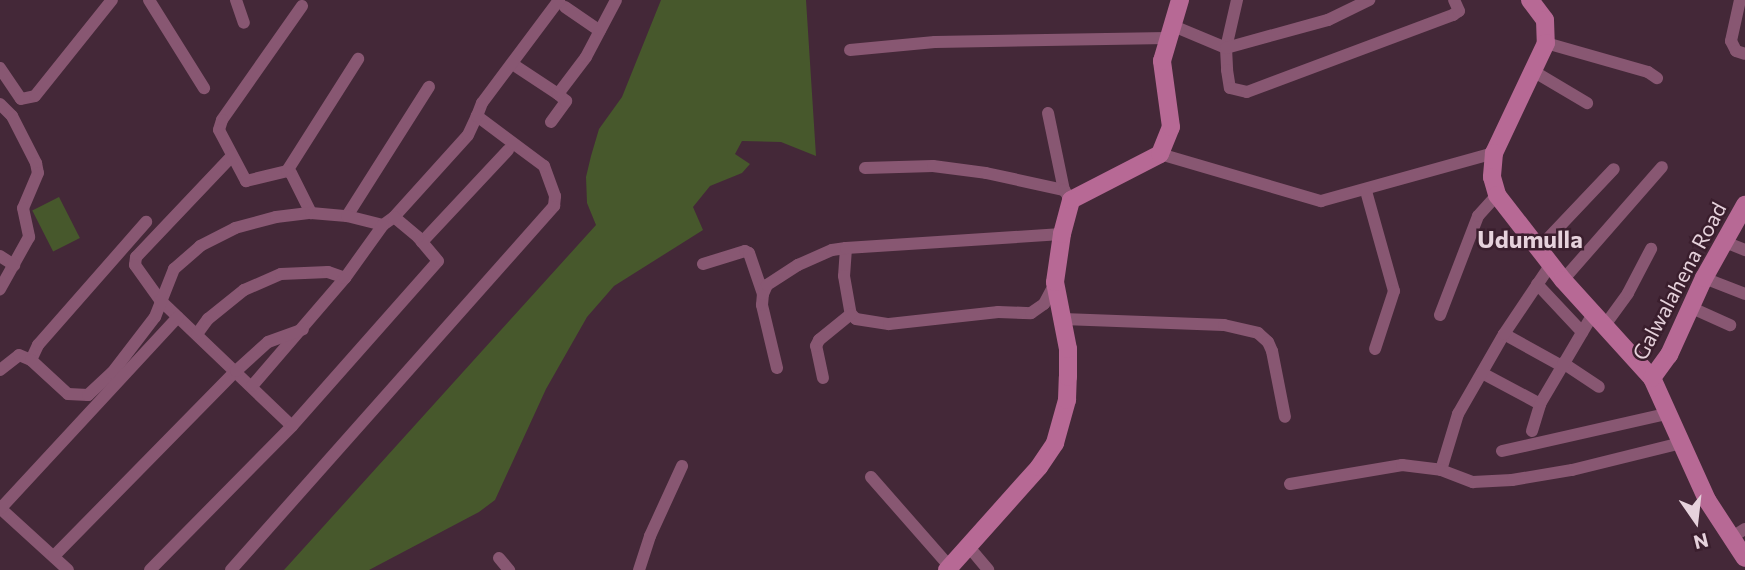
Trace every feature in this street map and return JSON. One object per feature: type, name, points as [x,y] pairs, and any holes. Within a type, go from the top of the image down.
[{"type":"street","points":[[0,68],[22,99],[35,96],[112,0]]},
{"type":"street","points":[[149,0],[204,88]]},
{"type":"street","points":[[236,0],[244,23]]},
{"type":"street","points":[[558,94],[586,58],[616,0]]},
{"type":"street","points":[[1160,154],[1171,127],[1163,61],[1169,32],[1181,0]]},
{"type":"street","points":[[1237,0],[1226,48],[1230,88],[1247,92],[1454,15],[1459,11],[1454,0]]},
{"type":"street","points":[[850,50],[935,42],[1169,32],[1226,48],[1328,20],[1369,0]]},
{"type":"street","points":[[1530,0],[1545,20],[1546,43],[1494,153],[1492,177],[1497,195],[1563,280],[1652,378],[1707,500],[1739,533],[1745,558]]},
{"type":"street","points":[[1740,0],[1731,41],[1737,51],[1745,54]]},
{"type":"street","points":[[252,386],[303,329],[389,221],[468,135],[482,103],[562,4],[600,31]]},
{"type":"street","points":[[302,6],[219,124],[246,181],[287,170],[358,59]]},
{"type":"street","points":[[1546,43],[1648,72],[1657,78]]},
{"type":"street","points":[[517,67],[566,101],[551,122]]},
{"type":"street","points":[[1533,71],[1587,103]]},
{"type":"street","points":[[347,216],[429,87]]},
{"type":"street","points":[[0,104],[12,116],[36,163],[38,173],[23,208],[29,237],[0,289]]},
{"type":"street","points":[[846,248],[844,276],[851,314],[856,319],[889,324],[998,312],[1031,313],[1044,304],[1055,282],[1068,195],[1048,113]]},
{"type":"street","points":[[231,570],[554,206],[555,196],[544,166],[477,116]]},
{"type":"street","points":[[422,242],[508,150]]},
{"type":"street","points":[[865,168],[933,166],[986,173],[1068,195],[1160,154],[1321,201],[1366,191],[1494,153]]},
{"type":"street","points":[[232,156],[136,257],[135,265],[140,276],[160,300],[292,426]]},
{"type":"street","points":[[1563,280],[1662,167]]},
{"type":"street","points":[[1538,249],[1614,169]]},
{"type":"street","points":[[287,170],[311,213]]},
{"type":"street","points":[[1366,191],[1394,291],[1376,349]]},
{"type":"street","points":[[1440,315],[1478,216],[1497,195]]},
{"type":"street","name":"Galwalahena Road","points":[[1652,378],[1668,355],[1692,309],[1704,278],[1745,205]]},
{"type":"street","points":[[0,370],[19,355],[31,360],[68,394],[88,395],[112,373],[155,317],[174,269],[200,246],[235,228],[276,217],[311,213],[389,221],[422,242],[438,261],[292,426],[150,570]]},
{"type":"street","points":[[31,360],[38,345],[146,222]]},
{"type":"street","points":[[762,294],[767,285],[798,265],[832,250],[1062,234]]},
{"type":"street","points":[[1725,242],[1745,250]]},
{"type":"street","points":[[1532,431],[1540,404],[1582,332],[1628,293],[1651,250]]},
{"type":"street","points":[[703,264],[745,251],[762,294],[762,305],[777,368]]},
{"type":"street","points":[[0,256],[15,265]]},
{"type":"street","points":[[1441,470],[1458,414],[1504,334],[1551,264]]},
{"type":"street","points":[[197,334],[208,319],[244,290],[281,274],[328,272],[345,278]]},
{"type":"street","points":[[1704,278],[1745,294]]},
{"type":"street","points":[[871,477],[948,568],[969,547],[1039,467],[1055,443],[1067,400],[1068,349],[1055,282]]},
{"type":"street","points":[[1537,284],[1582,332]]},
{"type":"street","points":[[1692,309],[1730,325]]},
{"type":"street","points":[[823,378],[816,346],[851,314]]},
{"type":"street","points":[[68,570],[0,508],[178,317]]},
{"type":"street","points":[[1063,319],[1224,325],[1258,332],[1268,342],[1272,351],[1286,417]]},
{"type":"street","points":[[54,556],[236,371],[268,342],[303,329]]},
{"type":"street","points":[[1504,334],[1599,387]]},
{"type":"street","points":[[1482,373],[1540,404]]},
{"type":"street","points":[[1502,451],[1670,413]]},
{"type":"street","points":[[1290,484],[1402,465],[1441,470],[1473,482],[1512,480],[1572,470],[1681,443]]},
{"type":"street","points":[[639,570],[650,536],[682,466]]},
{"type":"street","points":[[969,547],[988,570]]},
{"type":"street","points":[[499,558],[509,570]]},
{"type":"green space","points":[[661,0],[806,0],[816,156],[781,142],[742,141],[735,154],[750,164],[742,173],[710,186],[693,207],[703,230],[614,286],[587,317],[546,389],[495,500],[479,512],[369,570],[284,570],[596,225],[587,203],[586,177],[591,156],[599,129],[622,97]]},
{"type":"green space","points":[[59,197],[80,238],[53,252],[32,211]]},
{"type":"district","name":"Udumulla","points":[[1530,239]]}]
